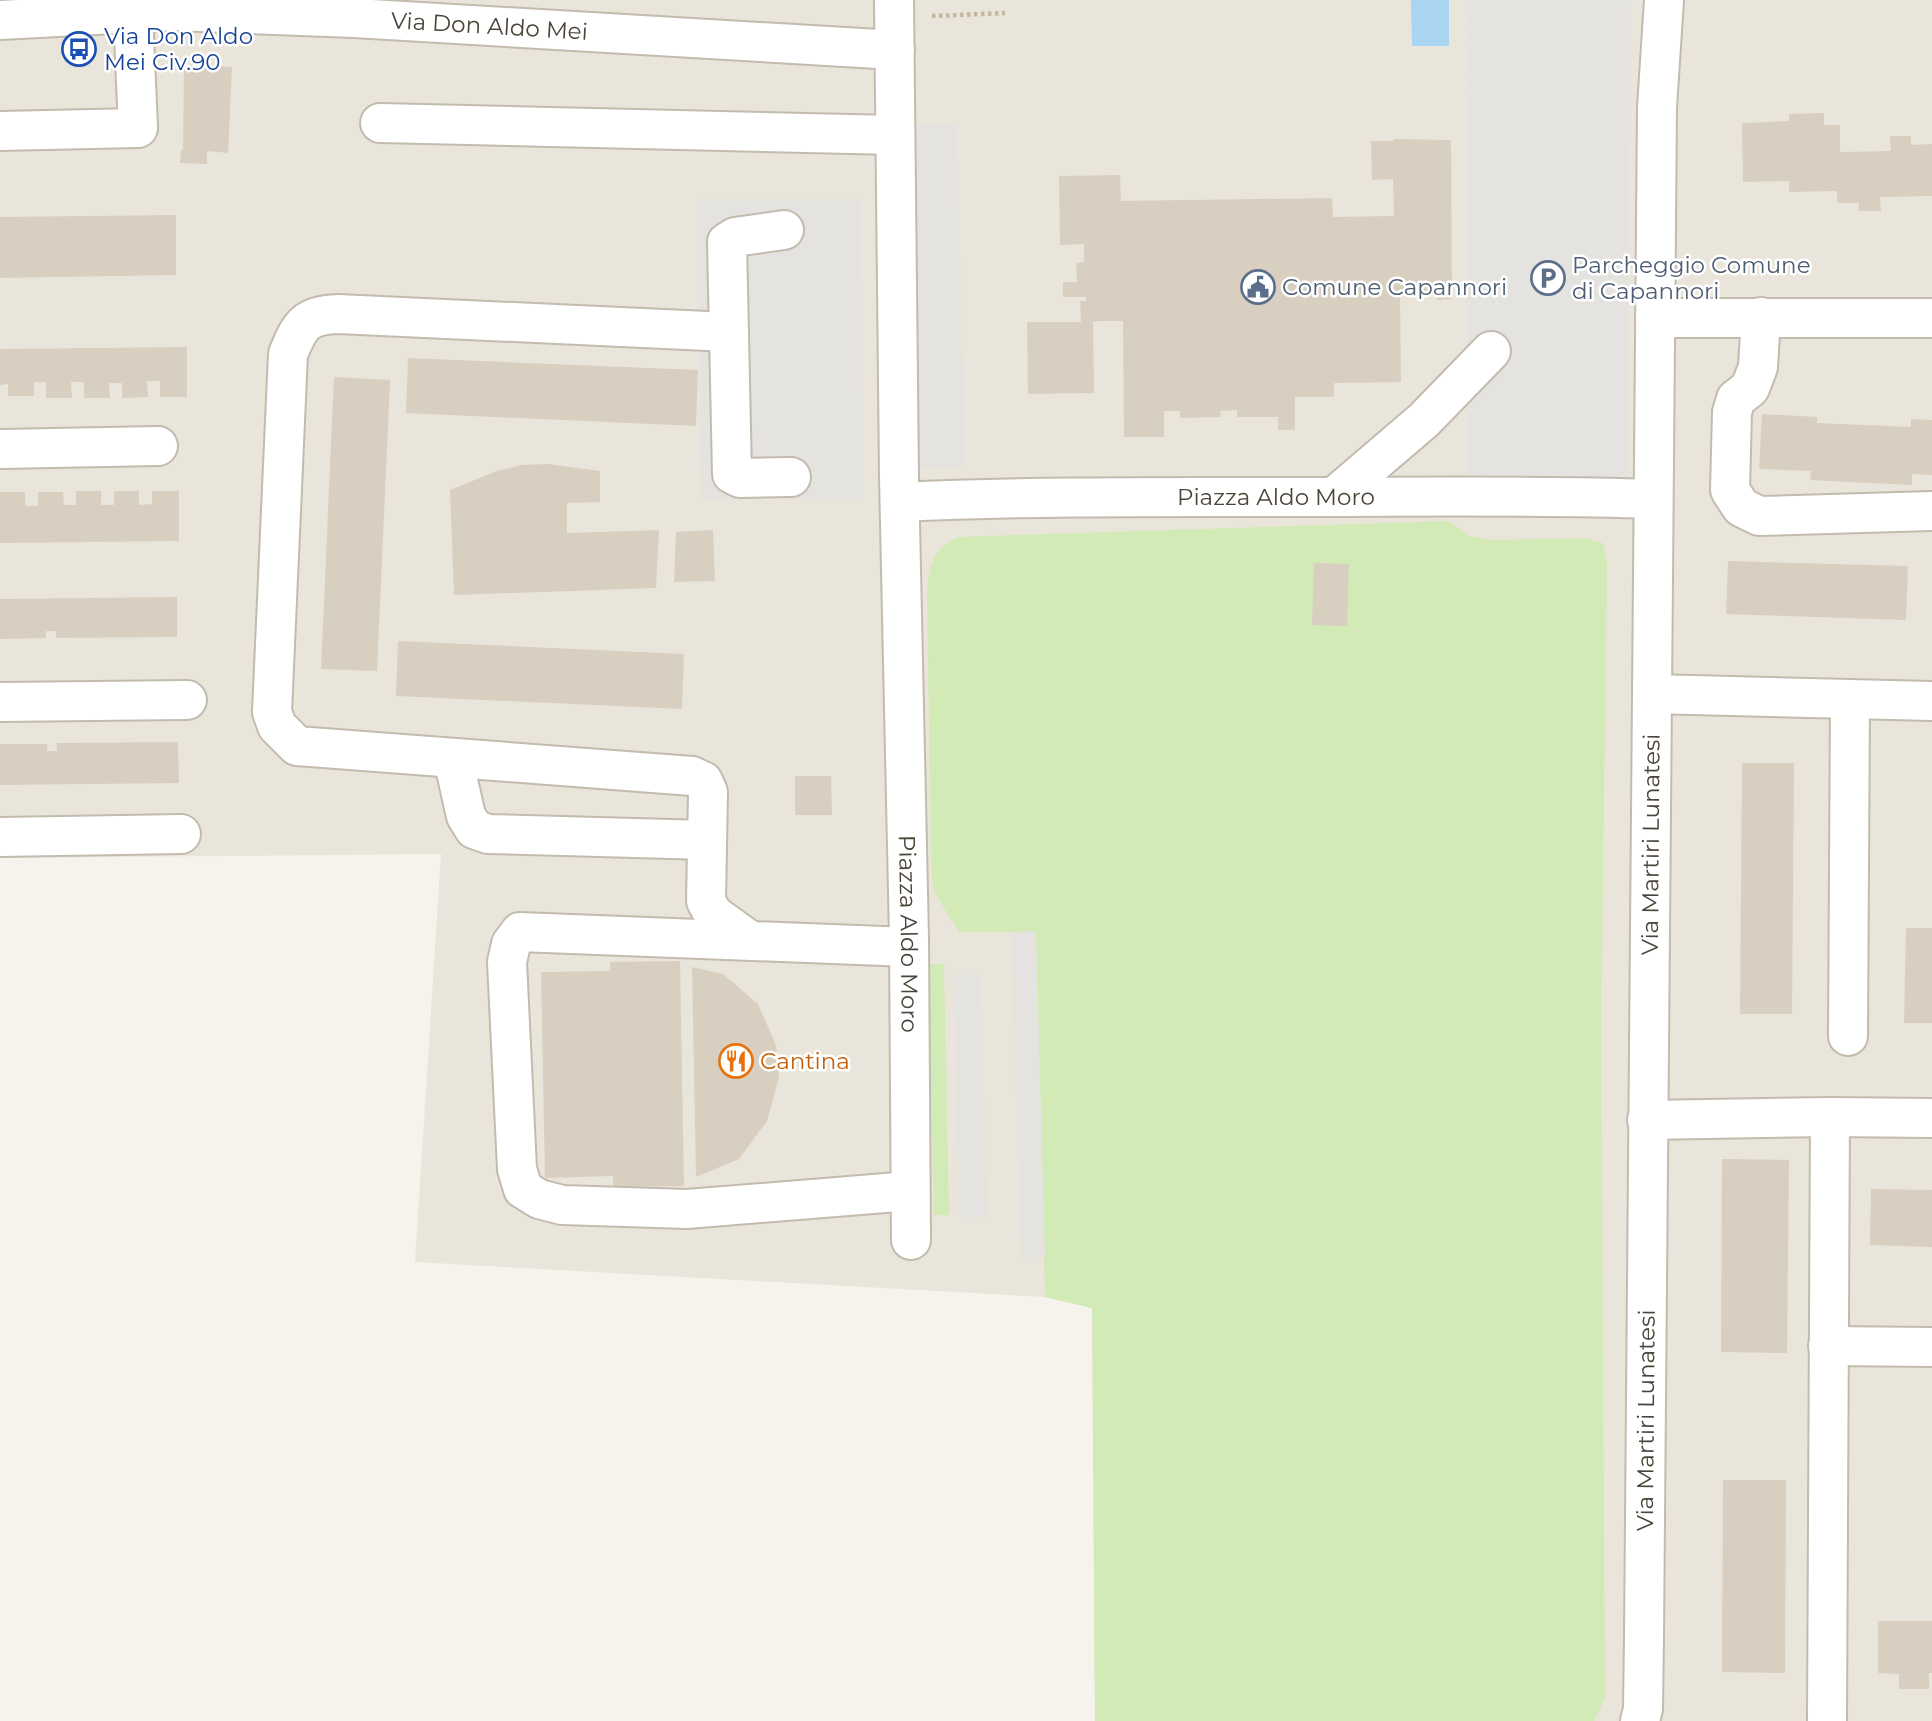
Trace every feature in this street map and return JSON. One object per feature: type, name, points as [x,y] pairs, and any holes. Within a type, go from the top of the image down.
[{"type":"street","name":"Piazza Aldo Moro","points":[[894,0],[911,1240]]},
{"type":"street","name":"Via Martiri Lunatesi","points":[[1640,1721],[1643,1709],[1657,107],[1664,0]]},
{"type":"street","name":"Via Don Aldo Mei","points":[[0,20],[133,13],[173,6],[894,50]]},
{"type":"street","points":[[0,131],[138,128],[133,13]]},
{"type":"street","points":[[380,123],[895,135]]},
{"type":"street","points":[[784,230],[735,237],[727,242],[732,474],[740,478],[791,477]]},
{"type":"street","points":[[729,332],[338,314],[324,314],[309,319],[296,336],[288,354],[272,712],[277,726],[297,746],[692,776],[703,781],[708,792],[706,901],[713,914],[749,940]]},
{"type":"street","points":[[1761,317],[1758,368],[1750,388],[1736,399],[1732,412],[1730,490],[1741,507],[1759,516],[1932,511]]},
{"type":"street","points":[[1655,318],[1932,318]]},
{"type":"street","points":[[1335,497],[1424,420],[1491,351]]},
{"type":"street","points":[[0,449],[158,446]]},
{"type":"street","name":"Piazza Aldo Moro","points":[[900,502],[979,499],[1583,496],[1653,499]]},
{"type":"street","points":[[1652,694],[1932,701]]},
{"type":"street","points":[[0,702],[187,699]]},
{"type":"street","points":[[1848,1036],[1850,700]]},
{"type":"street","points":[[453,758],[466,816],[474,829],[488,834],[707,840]]},
{"type":"street","points":[[0,837],[181,834]]},
{"type":"street","points":[[909,947],[520,932],[511,944],[507,962],[517,1169],[523,1189],[539,1199],[562,1205],[687,1209],[910,1191]]},
{"type":"street","points":[[1827,1721],[1829,1117]]},
{"type":"street","points":[[1647,1120],[1932,1118]]},
{"type":"street","points":[[1828,1346],[1932,1347]]},
{"type":"shaded area","points":[[0,0],[1932,0],[1932,1721],[1095,1721],[1092,1308],[1045,1297],[415,1262],[441,854],[0,858]]},
{"type":"shaded area","name":"Parcheggio Comune di Capannori","points":[[1466,0],[1631,0],[1627,478],[1467,476]]},
{"type":"shaded area","points":[[957,124],[965,467],[920,468],[912,125]]},
{"type":"shaded area","points":[[696,199],[861,199],[864,498],[701,499]]},
{"type":"shaded area","points":[[1036,931],[1045,1257],[1021,1258],[1011,932]]},
{"type":"shaded area","points":[[981,974],[987,1216],[960,1218],[953,975]]},
{"type":"green space","points":[[1449,521],[1470,536],[1489,540],[1584,538],[1603,543],[1607,561],[1601,1028],[1605,1698],[1594,1721],[1095,1721],[1092,1308],[1045,1297],[1035,932],[959,932],[934,892],[931,870],[927,589],[932,564],[938,552],[958,537]]},
{"type":"green space","points":[[928,964],[944,964],[949,1215],[934,1215]]},
{"type":"water","points":[[1411,0],[1449,0],[1449,46],[1412,46]]},
{"type":"building","points":[[184,65],[232,67],[228,153],[207,151],[207,164],[180,163],[183,150]]},
{"type":"building","points":[[1824,113],[1824,125],[1840,125],[1840,152],[1891,151],[1890,136],[1911,136],[1911,145],[1932,144],[1932,196],[1880,197],[1881,211],[1859,211],[1859,203],[1837,203],[1837,191],[1789,192],[1789,181],[1743,182],[1742,123],[1789,121],[1789,114]]},
{"type":"building","name":"Comune Capannori","points":[[1451,140],[1452,299],[1437,300],[1437,291],[1400,292],[1401,382],[1334,383],[1334,397],[1295,397],[1295,430],[1278,430],[1278,417],[1237,417],[1237,410],[1220,411],[1221,417],[1180,418],[1180,411],[1164,411],[1164,437],[1124,437],[1123,321],[1100,321],[1093,322],[1094,393],[1028,394],[1027,322],[1081,322],[1080,301],[1086,301],[1086,297],[1063,297],[1063,282],[1077,282],[1076,263],[1084,262],[1084,244],[1060,245],[1059,176],[1120,175],[1121,201],[1332,198],[1333,217],[1394,216],[1393,179],[1372,180],[1371,141]]},
{"type":"building","points":[[176,215],[176,275],[0,278],[0,217]]},
{"type":"building","points":[[187,347],[187,397],[160,397],[160,381],[147,381],[148,397],[122,398],[122,383],[109,383],[110,398],[84,398],[84,382],[71,382],[72,398],[46,398],[46,382],[34,382],[34,396],[8,396],[8,384],[0,385],[0,349]]},
{"type":"building","points":[[408,358],[698,370],[696,426],[406,413]]},
{"type":"building","points":[[334,377],[390,380],[377,671],[321,669]]},
{"type":"building","points":[[1762,414],[1817,417],[1817,423],[1911,427],[1911,419],[1932,420],[1932,475],[1912,474],[1912,485],[1810,480],[1811,471],[1759,469]]},
{"type":"building","points":[[548,464],[600,471],[600,502],[567,503],[567,533],[659,530],[656,588],[454,595],[450,490],[497,471],[522,465]]},
{"type":"building","points":[[76,491],[101,491],[101,505],[114,505],[114,491],[139,491],[139,505],[152,504],[152,491],[179,491],[179,541],[0,543],[0,492],[25,492],[25,506],[38,506],[38,492],[63,492],[64,505],[76,505]]},
{"type":"building","points":[[713,530],[715,581],[674,582],[676,532]]},
{"type":"building","points":[[1728,561],[1908,566],[1906,620],[1726,614]]},
{"type":"building","points":[[1314,563],[1349,564],[1347,626],[1312,625]]},
{"type":"building","points":[[177,597],[177,637],[56,638],[56,631],[46,631],[46,638],[0,639],[0,599]]},
{"type":"building","points":[[398,641],[684,654],[682,709],[396,696]]},
{"type":"building","points":[[178,742],[179,783],[0,785],[0,744],[47,744],[47,751],[57,751],[57,743]]},
{"type":"building","points":[[1742,763],[1794,763],[1792,1014],[1740,1014]]},
{"type":"building","points":[[795,776],[831,776],[832,815],[795,815]]},
{"type":"building","points":[[1906,928],[1932,928],[1932,1023],[1904,1023]]},
{"type":"building","points":[[680,961],[684,1186],[613,1187],[613,1176],[545,1178],[541,972],[610,971],[610,962]]},
{"type":"building","name":"Cantina","points":[[692,967],[723,974],[758,1004],[776,1045],[779,1077],[767,1121],[739,1159],[696,1177]]},
{"type":"building","points":[[1722,1159],[1789,1160],[1787,1353],[1721,1352]]},
{"type":"building","points":[[1871,1189],[1932,1190],[1932,1247],[1870,1245]]},
{"type":"building","points":[[1723,1480],[1786,1480],[1785,1673],[1722,1672]]},
{"type":"building","points":[[1878,1621],[1932,1621],[1932,1673],[1929,1673],[1929,1689],[1899,1689],[1899,1674],[1878,1673]]},
{"type":"place","name":"Via Don Aldo Mei Civ.90","points":[[79,49]]},
{"type":"place","name":"Parcheggio Comune di Capannori","points":[[1548,278]]},
{"type":"place","name":"Comune Capannori","points":[[1258,287]]},
{"type":"place","name":"Cantina","points":[[736,1061]]}]
